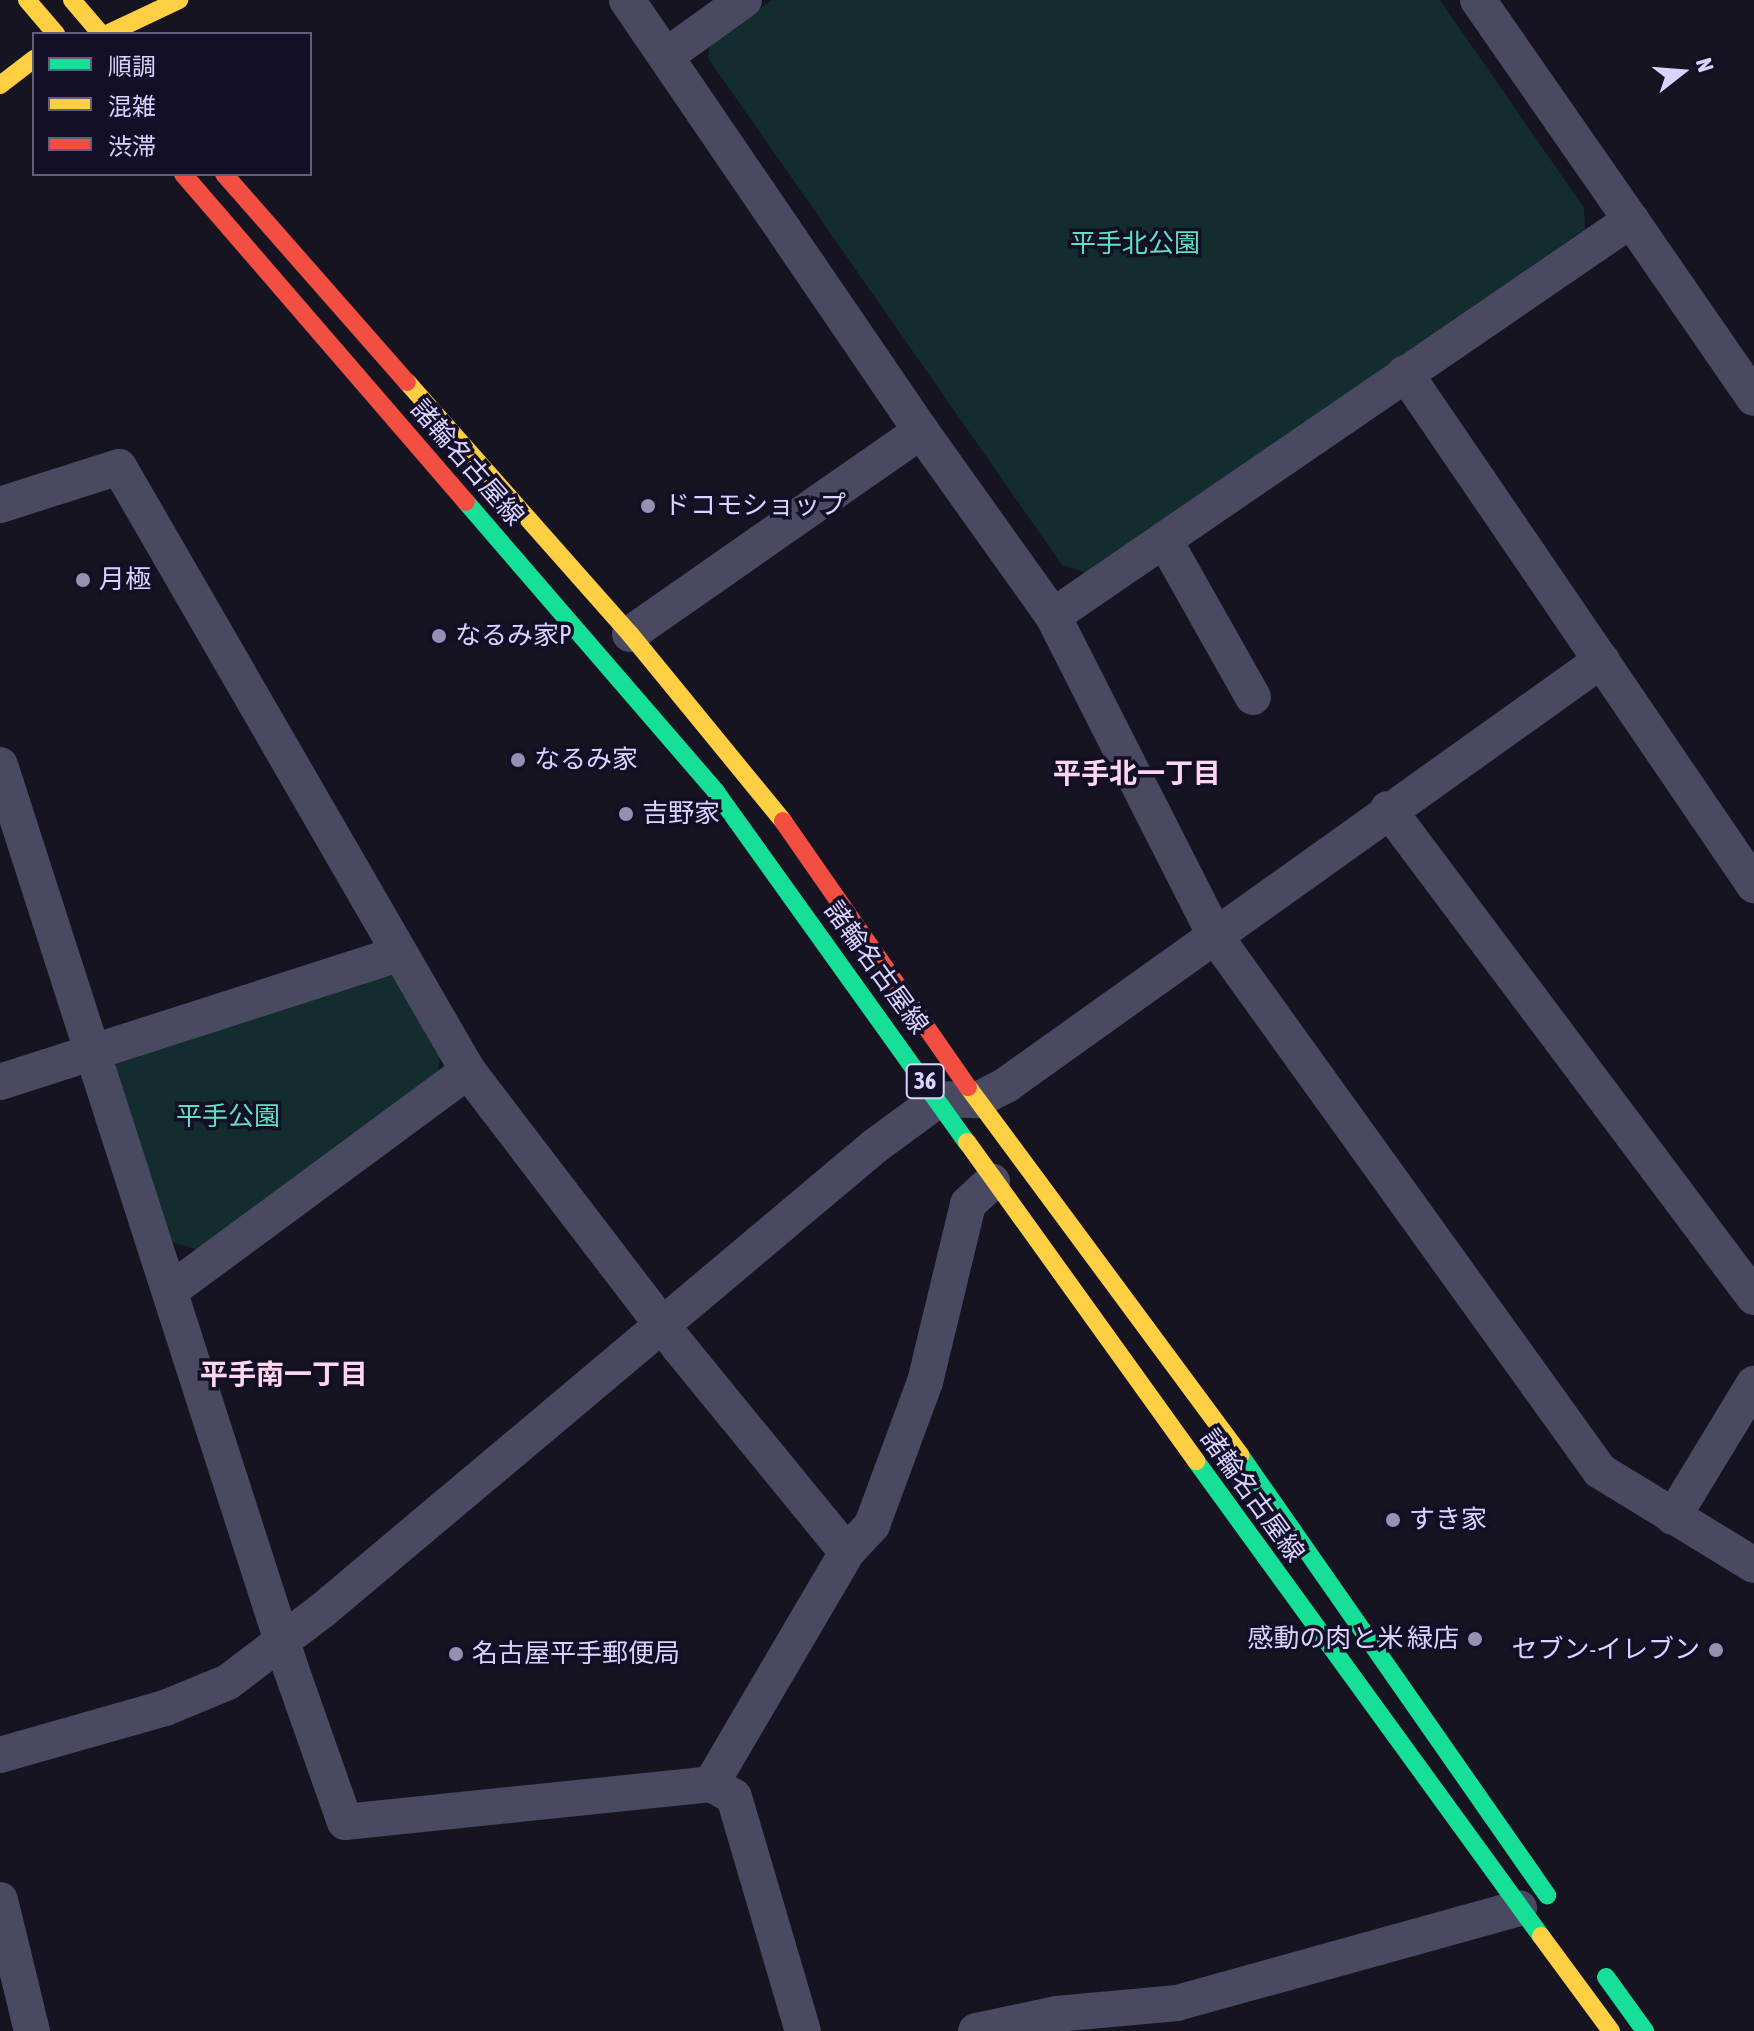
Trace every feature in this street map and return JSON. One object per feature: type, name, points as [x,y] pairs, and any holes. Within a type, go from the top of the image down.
[{"type":"main road","points":[[27,0],[54,32]]},
{"type":"main road","points":[[72,0],[102,32]]},
{"type":"main road","points":[[108,32],[179,0]]},
{"type":"main road","points":[[0,85],[32,61]]},
{"type":"main road","name":"諸輪名古屋線","points":[[185,176],[716,792],[939,1099],[992,1182],[1611,2031]]},
{"type":"main road","name":"諸輪名古屋線","points":[[226,176],[630,634],[785,823],[977,1100],[1205,1404],[1557,1910]]},
{"type":"main road","points":[[1592,1958],[1645,2031]]},
{"type":"street","points":[[627,0],[921,431],[1053,616],[1215,936],[1600,1471],[1754,1565]]},
{"type":"street","points":[[666,56],[744,0]]},
{"type":"street","points":[[1478,0],[1754,398]]},
{"type":"street","points":[[1053,616],[1631,220]]},
{"type":"street","points":[[1405,373],[1754,885]]},
{"type":"street","points":[[630,634],[921,431]]},
{"type":"street","points":[[0,505],[119,467],[468,1071],[847,1552]]},
{"type":"street","points":[[1165,541],[1253,697]]},
{"type":"street","points":[[0,1755],[165,1708],[228,1682],[666,1325],[875,1146],[939,1099],[977,1100],[1006,1085],[1388,809],[1602,660]]},
{"type":"street","points":[[0,765],[283,1640],[345,1822],[711,1784],[734,1797],[803,2031]]},
{"type":"street","points":[[1388,809],[1754,1297]]},
{"type":"street","points":[[0,1082],[398,954]]},
{"type":"street","points":[[171,1290],[468,1071]]},
{"type":"street","points":[[711,1784],[847,1552],[872,1525],[903,1449],[943,1320],[968,1204],[992,1182]]},
{"type":"street","points":[[1673,1517],[1754,1384]]},
{"type":"street","points":[[0,1900],[32,2031]]},
{"type":"street","points":[[976,2031],[1057,2014],[1178,2017],[1519,1908]]},
{"type":"green space","name":"平手北公園","points":[[772,0],[1440,0],[1584,208],[1585,229],[1087,573],[1062,565],[708,58],[710,43]]},
{"type":"green space","name":"平手公園","points":[[380,969],[399,980],[441,1050],[437,1078],[203,1251],[171,1242],[114,1069],[125,1050]]},
{"type":"traffic: fast","points":[[466,502],[716,792],[967,1142]]},
{"type":"traffic: fast","points":[[1240,1455],[1547,1895]]},
{"type":"traffic: fast","points":[[1196,1461],[1541,1936]]},
{"type":"traffic: fast","points":[[1606,1977],[1645,2031]]},
{"type":"traffic: slow","points":[[27,0],[54,32]]},
{"type":"traffic: slow","points":[[72,0],[99,32]]},
{"type":"traffic: slow","points":[[111,32],[179,0]]},
{"type":"traffic: slow","points":[[0,85],[32,61]]},
{"type":"traffic: slow","points":[[407,382],[630,634],[783,821]]},
{"type":"traffic: slow","points":[[968,1087],[1240,1455]]},
{"type":"traffic: slow","points":[[967,1142],[1196,1461]]},
{"type":"traffic: slow","points":[[1541,1936],[1611,2031]]},
{"type":"traffic: jam","points":[[185,176],[466,502]]},
{"type":"traffic: jam","points":[[226,176],[407,382]]},
{"type":"traffic: jam","points":[[783,821],[968,1087]]},
{"type":"place","name":"ドコモショップ","points":[[648,506]]},
{"type":"place","name":"月極","points":[[83,580]]},
{"type":"place","name":"なるみ家P","points":[[439,636]]},
{"type":"place","name":"なるみ家","points":[[518,760]]},
{"type":"place","name":"吉野家","points":[[626,814]]},
{"type":"place","name":"すき家","points":[[1393,1520]]},
{"type":"place","name":"感動の肉と米 緑店","points":[[1475,1639]]},
{"type":"place","name":"セブン-イレブン","points":[[1716,1650]]},
{"type":"place","name":"名古屋平手郵便局","points":[[456,1654]]},
{"type":"district","name":"平手北一丁目","points":[[1137,773]]},
{"type":"district","name":"平手南一丁目","points":[[284,1374]]}]
